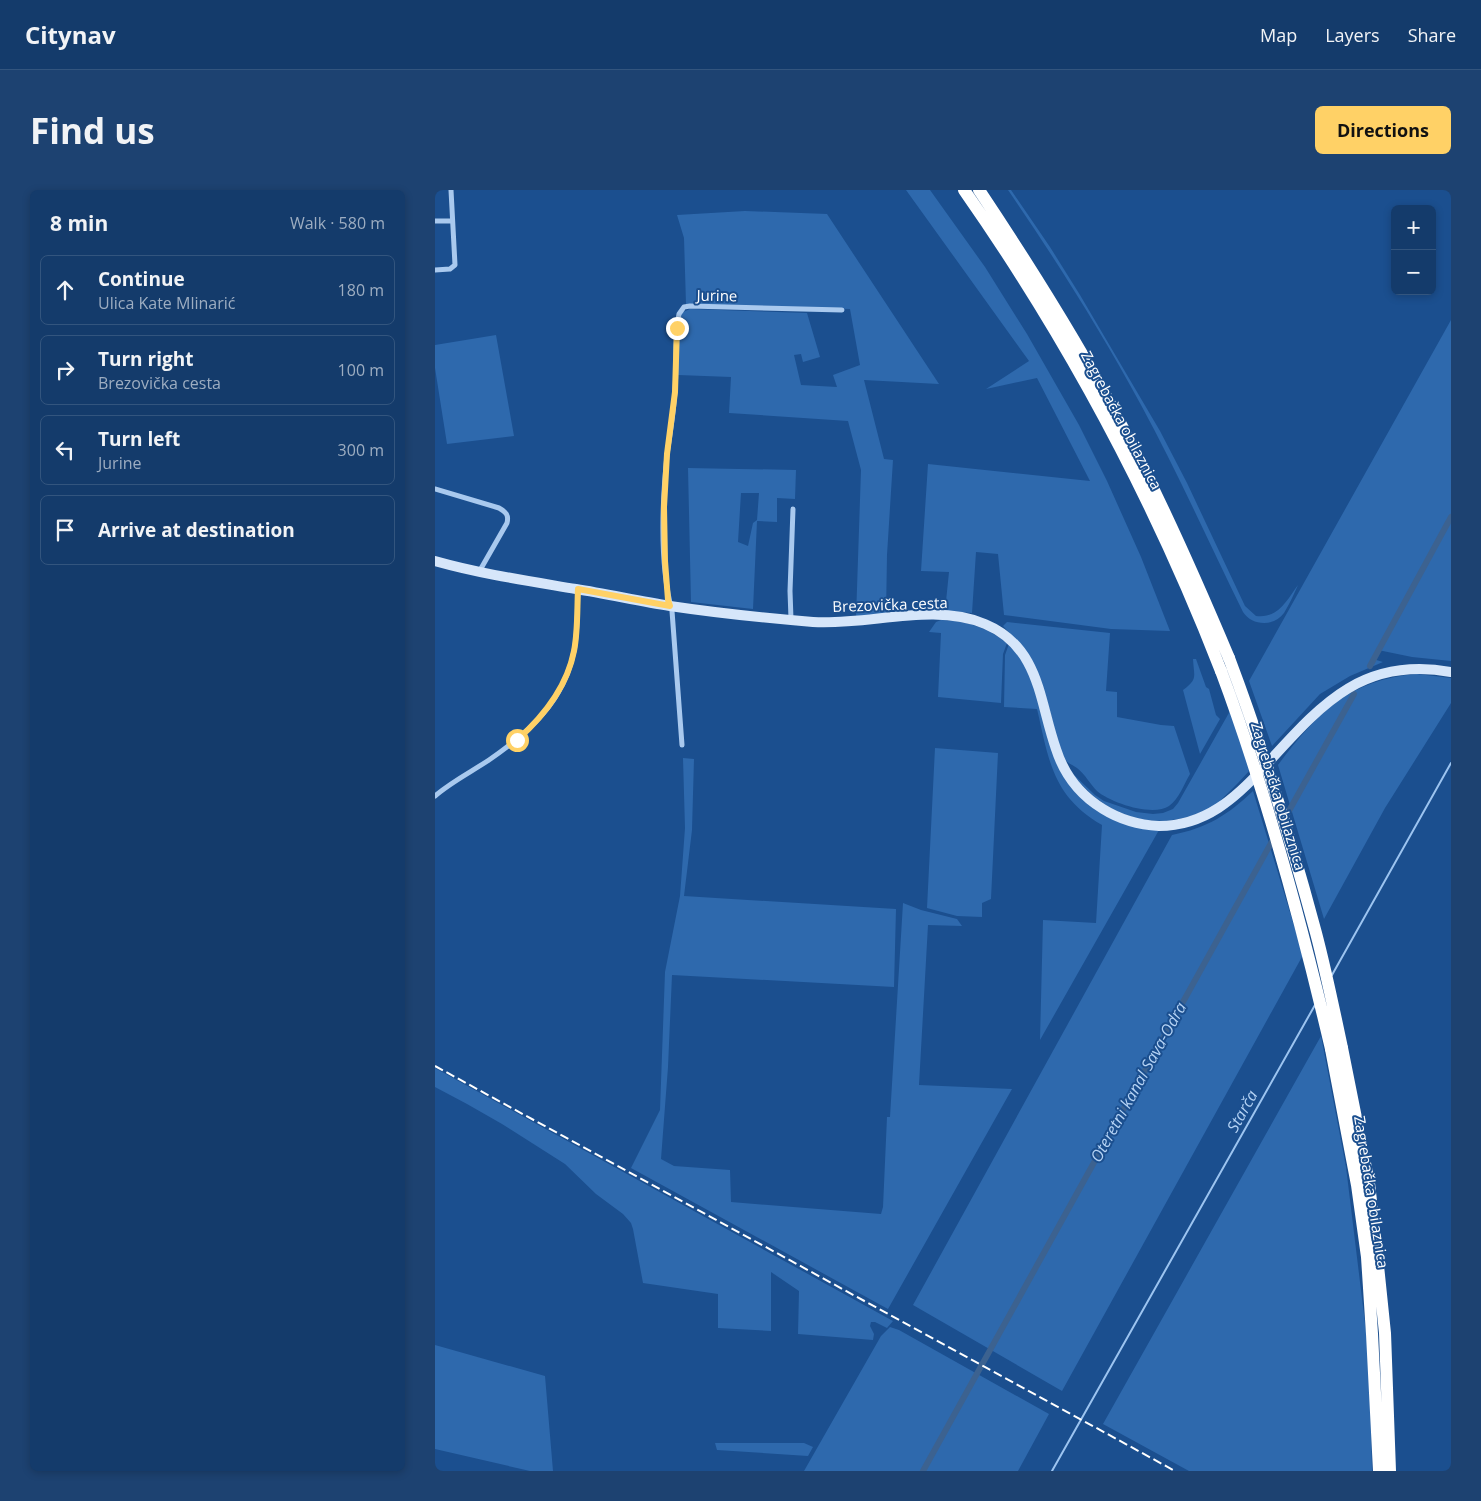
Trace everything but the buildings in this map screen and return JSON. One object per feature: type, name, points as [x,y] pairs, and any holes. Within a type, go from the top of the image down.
[{"type":"highway","name":"Zagrebačka obilaznica","points":[[964,190],[1039,302],[1126,457],[1184,582],[1221,671],[1250,748],[1337,1048],[1369,1183],[1385,1333],[1390,1471]]},
{"type":"highway","name":"Zagrebačka obilaznica","points":[[979,190],[1048,296],[1115,413],[1183,551],[1229,658],[1260,742],[1317,934],[1337,1048],[1367,1257],[1373,1334],[1379,1471]]},
{"type":"main road","name":"Brezovička cesta","points":[[435,561],[479,572],[670,606],[791,620],[834,622],[916,616],[951,616],[972,620],[998,630],[1020,650],[1031,668],[1041,694],[1056,749],[1064,768],[1075,784],[1091,801],[1109,813],[1149,825],[1188,822],[1219,809],[1241,792],[1315,712],[1333,697],[1356,683],[1386,672],[1407,669],[1451,672]]},
{"type":"street","points":[[435,270],[450,270],[455,265],[451,190]]},
{"type":"street","points":[[435,221],[452,221]]},
{"type":"street","name":"Jurine","points":[[670,606],[665,561],[664,507],[667,454],[675,392],[679,314],[684,307],[690,306],[842,310]]},
{"type":"street","points":[[435,489],[499,508],[506,513],[507,523],[479,572]]},
{"type":"street","points":[[791,620],[793,509]]},
{"type":"street","points":[[435,796],[517,740],[534,725],[548,708],[570,667],[574,648],[578,589]]},
{"type":"street","points":[[670,606],[682,745]]},
{"type":"shaded area","points":[[906,190],[930,190],[985,267],[1027,334],[1079,425],[1107,481],[1141,557],[1170,631],[1111,629],[1004,615],[998,554],[976,552],[972,613],[945,611],[949,572],[921,571],[928,464],[1090,481],[1037,378],[986,389],[1029,361]]},
{"type":"shaded area","points":[[1008,190],[1011,190],[1050,247],[1160,431],[1187,483],[1245,606],[1256,616],[1270,615],[1286,602],[1298,585],[1280,618],[1269,623],[1263,623],[1252,620],[1243,612],[1168,456],[1126,377],[1077,296]]},
{"type":"shaded area","points":[[745,211],[827,214],[939,384],[864,380],[884,459],[893,460],[887,555],[886,614],[856,618],[861,470],[848,421],[729,413],[731,377],[678,375],[678,326],[681,313],[690,309],[807,313],[820,357],[803,362],[801,354],[794,355],[801,385],[837,387],[833,375],[860,365],[850,309],[686,304],[684,238],[677,215]]},
{"type":"shaded area","points":[[1451,320],[1451,661],[1412,657],[1378,650],[1373,659],[1383,662],[1350,676],[1320,694],[1272,746],[1249,681]]},
{"type":"shaded area","points":[[496,335],[514,436],[447,444],[435,368],[435,345]]},
{"type":"shaded area","points":[[688,468],[796,470],[795,499],[777,498],[777,522],[757,521],[753,609],[691,602]],"holes":[[[741,493],[759,493],[757,520],[753,523],[748,546],[738,542]]]},
{"type":"shaded area","points":[[941,620],[976,626],[1007,643],[1003,654],[1001,703],[938,697],[941,633],[929,632],[936,622]]},
{"type":"shaded area","points":[[1007,622],[1110,633],[1106,691],[1117,692],[1117,717],[1174,726],[1190,774],[1173,803],[1162,809],[1153,810],[1122,804],[1103,796],[1080,770],[1066,761],[1058,743],[1047,700],[1035,667],[1014,637],[1003,626]]},
{"type":"shaded area","points":[[1009,644],[1018,654],[1033,680],[1048,739],[1084,799],[1159,830],[1040,1040],[1043,920],[1096,923],[1102,825],[1085,814],[1072,802],[1055,775],[1045,745],[1037,709],[1004,707],[1005,655]]},
{"type":"shaded area","points":[[1193,659],[1196,659],[1206,687],[1209,689],[1216,715],[1220,719],[1200,754],[1183,690],[1191,683],[1194,677]]},
{"type":"shaded area","points":[[1417,674],[1451,678],[1451,703],[1385,808],[1324,919],[1278,765],[1292,746],[1321,715],[1337,702],[1354,691],[1373,683],[1393,677]]},
{"type":"shaded area","points":[[1230,711],[1250,770],[1218,804],[1210,809],[1183,818],[1165,821],[1147,820],[1130,816],[1098,800],[1084,788],[1072,773],[1104,801],[1136,812],[1163,813],[1173,809],[1178,803]]},
{"type":"shaded area","points":[[935,748],[998,753],[991,899],[982,903],[982,917],[957,916],[927,908]]},
{"type":"shaded area","points":[[683,758],[694,759],[692,830],[684,896],[896,909],[894,987],[672,975],[661,1159],[674,1166],[730,1170],[731,1202],[881,1214],[883,1207],[887,1117],[890,1117],[903,903],[921,910],[957,919],[962,926],[928,925],[919,1085],[1012,1089],[888,1309],[631,1168],[660,1110],[665,972],[680,896],[685,828]]},
{"type":"shaded area","points":[[1253,791],[1303,955],[1062,1391],[913,1305],[1172,835],[1196,829],[1226,814]]},
{"type":"shaded area","points":[[1321,1036],[1346,1167],[1369,1356],[1372,1471],[1189,1471],[1103,1424]]},
{"type":"shaded area","points":[[435,1068],[893,1321],[887,1328],[871,1322],[870,1326],[874,1334],[873,1340],[798,1334],[799,1291],[771,1272],[771,1331],[718,1328],[718,1294],[643,1283],[633,1229],[631,1223],[623,1214],[596,1194],[565,1164],[502,1124],[435,1087]]},
{"type":"shaded area","points":[[890,1327],[899,1330],[1049,1414],[1018,1471],[804,1471],[881,1336]]},
{"type":"shaded area","points":[[435,1345],[545,1376],[553,1471],[530,1471],[435,1449]]},
{"type":"shaded area","points":[[715,1443],[804,1443],[813,1447],[808,1456],[717,1450]]},
{"type":"waterway","name":"Oteretni kanal Sava-Odra","points":[[1370,666],[1451,517]]},
{"type":"waterway","name":"Oteretni kanal Sava-Odra","points":[[1285,818],[1354,694]]},
{"type":"waterway","name":"Starča","points":[[1332,975],[1451,763]]},
{"type":"waterway","name":"Oteretni kanal Sava-Odra","points":[[923,1471],[1275,836]]},
{"type":"waterway","name":"Starča","points":[[1052,1471],[1315,1005]]},
{"type":"railway","points":[[435,1066],[1175,1471]]},
{"type":"route","points":[[517,740],[534,725],[548,708],[562,686],[570,667],[574,648],[578,589],[670,606],[665,561],[664,507],[667,454],[675,392],[677,328]]}]
